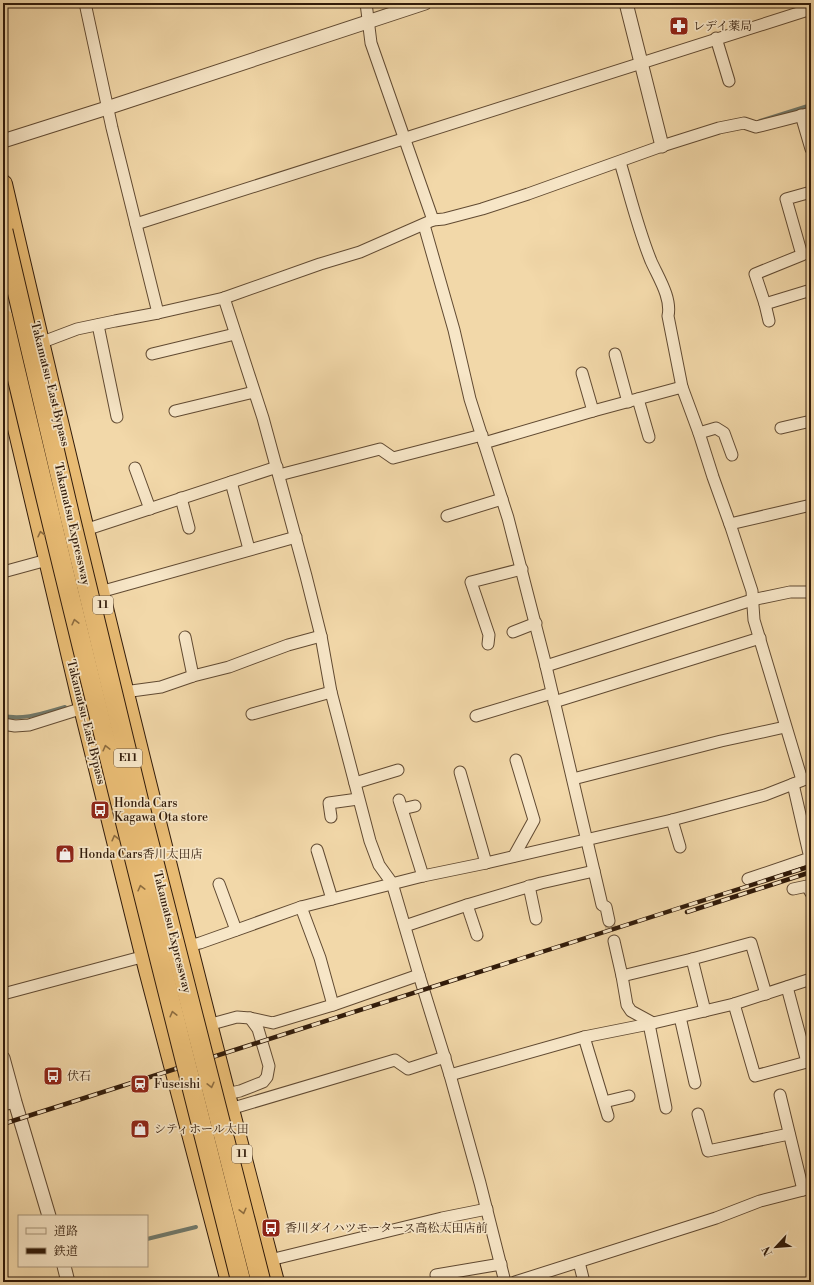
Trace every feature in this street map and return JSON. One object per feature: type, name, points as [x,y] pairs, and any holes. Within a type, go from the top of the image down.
[{"type":"highway","name":"Takamatsu-East Bypass","points":[[3,184],[124,692],[275,1282]]},
{"type":"highway","name":"Takamatsu Expressway","points":[[3,231],[143,819],[261,1282]]},
{"type":"highway","name":"Takamatsu Expressway","points":[[3,318],[53,532],[127,831],[230,1281]]},
{"type":"highway","name":"Takamatsu-East Bypass","points":[[3,369],[83,708],[145,956],[230,1281]]},
{"type":"street","points":[[85,3],[107,108],[158,314]]},
{"type":"street","points":[[366,3],[371,42],[405,138],[429,223],[470,399],[502,498],[522,569],[588,839],[602,905],[606,907],[609,922]]},
{"type":"street","points":[[3,141],[425,3]]},
{"type":"street","points":[[626,3],[662,146]]},
{"type":"street","points":[[136,224],[811,8]]},
{"type":"street","points":[[716,38],[729,82]]},
{"type":"street","points":[[40,343],[77,329],[158,314],[224,298],[320,264],[360,252],[429,223],[482,209],[620,162],[662,146],[719,128],[744,123],[756,127],[806,114],[811,149]]},
{"type":"street","points":[[620,162],[651,262],[661,280],[670,309],[668,316],[682,387],[752,591],[754,620],[802,780],[810,858],[748,879]]},
{"type":"street","points":[[769,321],[755,274],[802,255],[786,199],[811,192]]},
{"type":"street","points":[[765,304],[811,290]]},
{"type":"street","points":[[224,298],[263,418],[296,537],[321,636],[330,692],[358,799],[370,841],[379,865],[392,884],[445,1057],[487,1209],[505,1282]]},
{"type":"street","points":[[98,325],[116,417]]},
{"type":"street","points":[[152,354],[235,334]]},
{"type":"street","points":[[615,354],[649,437]]},
{"type":"street","points":[[582,373],[593,411]]},
{"type":"street","points":[[85,530],[231,482],[380,449],[393,458],[483,439],[682,387]]},
{"type":"street","points":[[175,411],[254,392]]},
{"type":"street","points":[[781,428],[811,422]]},
{"type":"street","points":[[699,433],[716,428],[724,432],[732,455]]},
{"type":"street","points":[[135,468],[150,509]]},
{"type":"street","points":[[231,482],[249,549]]},
{"type":"street","points":[[181,498],[189,528]]},
{"type":"street","points":[[447,516],[502,498]]},
{"type":"street","points":[[730,524],[811,505]]},
{"type":"street","points":[[100,592],[296,537]]},
{"type":"street","points":[[3,572],[47,560]]},
{"type":"street","points":[[488,644],[489,635],[471,582],[522,569]]},
{"type":"street","points":[[546,666],[752,600],[790,592],[811,592]]},
{"type":"street","points":[[513,632],[536,623]]},
{"type":"street","points":[[124,692],[161,687],[193,676],[229,667],[288,645],[321,636]]},
{"type":"street","points":[[185,637],[193,676]]},
{"type":"street","points":[[476,716],[553,697],[760,638]]},
{"type":"street","points":[[252,714],[330,692]]},
{"type":"street","points":[[3,724],[15,726],[29,725],[83,708]]},
{"type":"street","points":[[573,779],[721,741],[785,727]]},
{"type":"street","points":[[514,856],[534,820],[516,760]]},
{"type":"street","points":[[354,783],[398,770]]},
{"type":"street","points":[[460,772],[486,863]]},
{"type":"street","points":[[3,994],[200,943],[301,907],[423,876],[672,820],[765,795],[802,780]]},
{"type":"street","points":[[331,817],[329,803],[358,799]]},
{"type":"street","points":[[415,806],[401,805],[423,876]]},
{"type":"street","points":[[672,820],[680,847]]},
{"type":"street","points":[[317,850],[332,899]]},
{"type":"street","points":[[405,926],[529,886],[594,871]]},
{"type":"street","points":[[219,884],[236,930]]},
{"type":"street","points":[[529,886],[536,919]]},
{"type":"street","points":[[793,889],[807,886],[811,893]]},
{"type":"street","points":[[467,905],[477,935]]},
{"type":"street","points":[[301,907],[320,958],[333,1005]]},
{"type":"street","points":[[614,941],[627,1005],[631,1011],[651,1024],[666,1108]]},
{"type":"street","points":[[622,976],[751,943],[766,994]]},
{"type":"street","points":[[692,959],[705,1011]]},
{"type":"street","points":[[208,1025],[237,1017],[273,1023],[333,1005],[419,974]]},
{"type":"street","points":[[450,1075],[584,1037],[651,1024],[734,1004],[811,979]]},
{"type":"street","points":[[734,1004],[755,1076],[807,1062],[787,987]]},
{"type":"street","points":[[680,1017],[695,1083]]},
{"type":"street","points":[[228,1102],[240,1092],[263,1082],[267,1077],[269,1066],[258,1028],[250,1018]]},
{"type":"street","points":[[584,1037],[608,1116]]},
{"type":"street","points":[[228,1102],[395,1060],[408,1069],[445,1057]]},
{"type":"street","points":[[3,1058],[9,1104],[49,1215]]},
{"type":"street","points":[[515,1282],[716,1218],[760,1201],[807,1189],[789,1134],[780,1095]]},
{"type":"street","points":[[604,1102],[629,1096]]},
{"type":"street","points":[[698,1114],[708,1152],[789,1134]]},
{"type":"street","points":[[270,1260],[442,1218],[487,1209]]},
{"type":"street","points":[[579,1262],[584,1282]]},
{"type":"street","points":[[436,1275],[501,1264]]},
{"type":"street","points":[[64,1267],[68,1282]]},
{"type":"waterway","points":[[760,121],[811,105]]},
{"type":"waterway","points":[[3,716],[19,717],[42,714],[65,707]]},
{"type":"waterway","points":[[148,1239],[196,1227]]},
{"type":"tunnel","points":[[609,921],[614,941]]},
{"type":"railway","points":[[3,1124],[811,866]]},
{"type":"railway","points":[[687,912],[811,872]]},
{"type":"place","name":"レデイ薬局","points":[[679,26]]},
{"type":"place","name":"Honda Cars Kagawa Ota store","points":[[100,810]]},
{"type":"place","name":"Honda Cars香川太田店","points":[[65,854]]},
{"type":"place","name":"伏石","points":[[53,1076]]},
{"type":"place","name":"Fuseishi","points":[[140,1084]]},
{"type":"place","name":"シティホール太田","points":[[140,1129]]},
{"type":"place","name":"香川ダイハツモータース高松太田店前","points":[[271,1228]]}]
